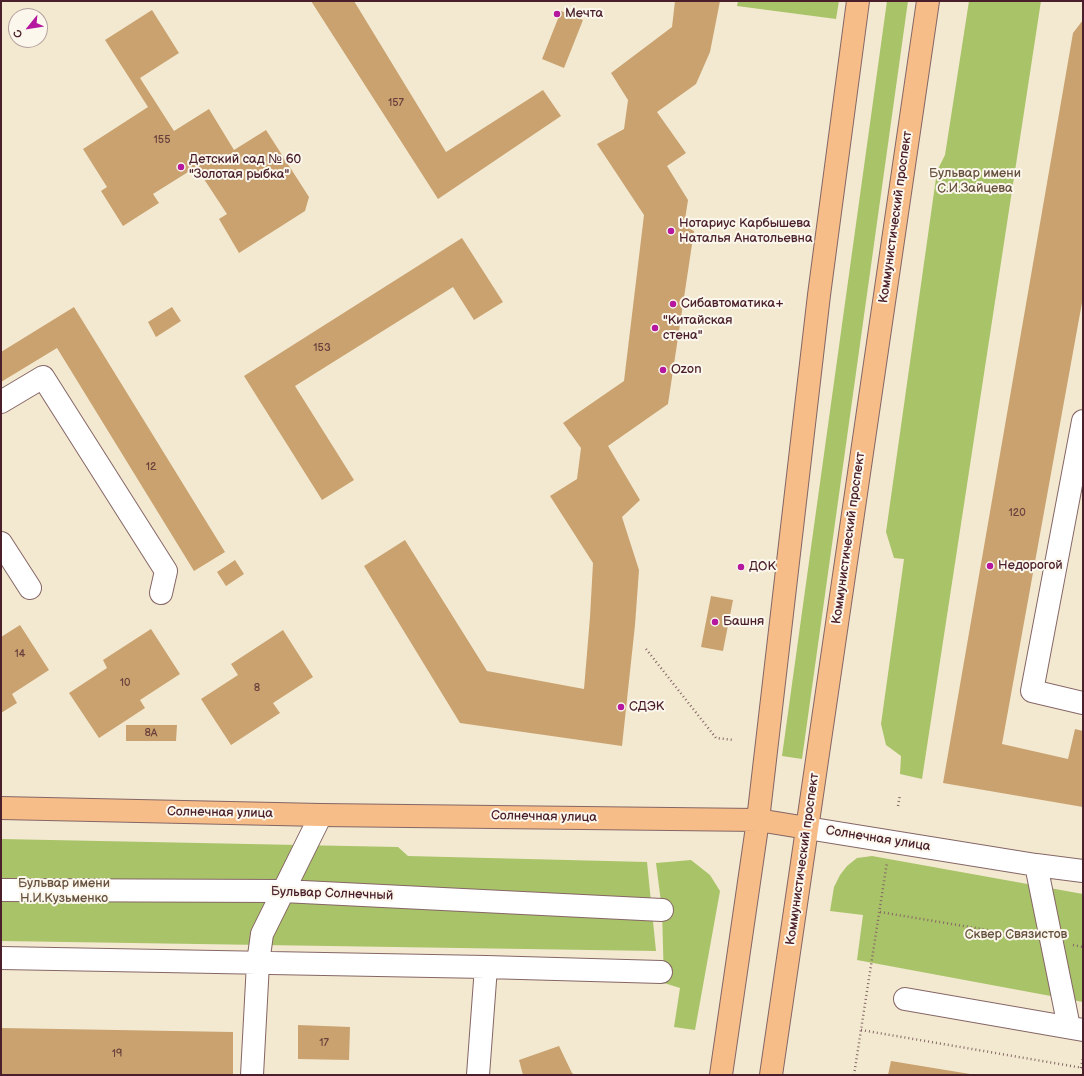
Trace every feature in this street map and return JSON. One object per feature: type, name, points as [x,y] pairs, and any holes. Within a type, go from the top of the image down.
[{"type":"main road","points":[[721,1075],[758,820],[819,295],[858,1]]},
{"type":"main road","name":"Коммунистический проспект","points":[[771,1075],[928,1]]},
{"type":"main road","name":"Солнечная улица","points":[[1,808],[321,815],[758,820],[807,828]]},
{"type":"street","points":[[1,402],[43,377],[166,571],[161,593]]},
{"type":"street","points":[[1083,421],[1032,691],[1083,703]]},
{"type":"street","points":[[1,543],[30,588]]},
{"type":"street","points":[[252,1075],[258,963],[262,934],[321,815]]},
{"type":"street","name":"Солнечная улица","points":[[807,828],[1036,865],[1083,871]]},
{"type":"street","points":[[905,999],[1076,1028],[1052,941],[1036,865]]},
{"type":"street","name":"Бульвар Солнечный","points":[[1,890],[283,891],[662,910]]},
{"type":"street","points":[[1,958],[486,967],[661,972]]},
{"type":"street","points":[[478,1075],[486,967]]},
{"type":"path","points":[[646,649],[716,738],[734,740]]},
{"type":"path","points":[[898,806],[900,794]]},
{"type":"path","points":[[854,1075],[888,856]]},
{"type":"path","points":[[880,912],[1083,947]]},
{"type":"path","points":[[861,1030],[1082,1068],[1083,1058]]},
{"type":"green space","points":[[738,1],[839,1],[836,19],[737,6]]},
{"type":"green space","points":[[887,1],[908,1],[802,759],[782,756]]},
{"type":"green space","name":"Бульвар имени С.И.Зайцева","points":[[969,1],[1041,1],[922,779],[900,774],[901,756],[886,745],[881,724],[904,559],[894,558],[886,532],[937,171],[945,155]]},
{"type":"green space","name":"Бульвар имени Н.И.Кузьменко","points":[[1,839],[398,847],[408,856],[647,862],[656,951],[1,941]]},
{"type":"green space","name":"Сквер Связистов","points":[[872,856],[1083,894],[1083,1002],[857,960],[863,915],[830,911],[834,887],[840,875],[847,866],[857,858]]},
{"type":"green space","points":[[691,860],[710,875],[720,891],[695,1030],[674,1027],[680,988],[664,983],[662,910],[656,863]]},
{"type":"building","points":[[311,1],[354,1],[446,152],[543,90],[561,116],[438,199]]},
{"type":"building","name":"\"Китайская стена\"","points":[[675,1],[720,1],[710,52],[696,84],[657,112],[686,153],[667,166],[688,200],[684,226],[694,231],[668,404],[608,446],[640,500],[622,517],[639,570],[635,625],[622,746],[460,723],[364,566],[405,540],[487,671],[584,689],[593,563],[550,496],[577,479],[581,448],[563,423],[624,381],[644,215],[597,144],[624,129],[628,100],[611,73],[672,27]]},
{"type":"building","points":[[152,10],[179,53],[140,78],[174,131],[209,109],[234,150],[266,130],[309,197],[305,211],[239,253],[219,219],[227,214],[196,167],[153,194],[159,203],[123,226],[101,191],[107,187],[83,149],[148,107],[105,40]]},
{"type":"building","points":[[561,11],[583,20],[564,68],[542,59]]},
{"type":"building","points":[[1083,20],[1083,297],[1002,744],[1068,759],[1075,729],[1083,731],[1083,807],[943,783],[1073,33]]},
{"type":"building","points":[[462,238],[503,302],[474,320],[453,287],[295,386],[354,480],[322,500],[244,376]]},
{"type":"building","points":[[74,307],[225,552],[194,571],[57,348],[1,382],[1,352]]},
{"type":"building","points":[[172,307],[181,321],[156,337],[148,322]]},
{"type":"building","points":[[235,560],[244,574],[226,586],[217,572]]},
{"type":"building","points":[[711,596],[733,600],[723,651],[701,647]]},
{"type":"building","points":[[20,625],[49,670],[12,694],[17,703],[1,713],[1,637]]},
{"type":"building","points":[[151,629],[180,674],[140,700],[145,708],[99,738],[69,693],[107,668],[103,660]]},
{"type":"building","points":[[283,630],[313,677],[273,703],[280,713],[231,745],[201,699],[238,675],[231,664]]},
{"type":"building","points":[[126,725],[177,725],[176,741],[126,741]]},
{"type":"building","points":[[298,1025],[350,1027],[349,1060],[298,1059]]},
{"type":"building","points":[[1,1028],[233,1032],[233,1075],[1,1075]]},
{"type":"building","points":[[559,1046],[572,1073],[575,1075],[523,1075],[519,1060]]},
{"type":"building","points":[[891,1061],[970,1074],[970,1075],[888,1075]]},
{"type":"place","name":"Мечта","points":[[557,14]]},
{"type":"place","name":"Детский сад № 60 \"Золотая рыбка\"","points":[[181,167]]},
{"type":"place","name":"Нотариус Карбышева Наталья Анатольевна","points":[[671,231]]},
{"type":"place","name":"Сибавтоматика+","points":[[673,304]]},
{"type":"place","name":"\"Китайская стена\"","points":[[655,328]]},
{"type":"place","name":"Ozon","points":[[663,370]]},
{"type":"place","name":"Недорогой","points":[[990,566]]},
{"type":"place","name":"ДОК","points":[[741,567]]},
{"type":"place","name":"Башня","points":[[715,622]]},
{"type":"place","name":"СДЭК","points":[[621,707]]}]
